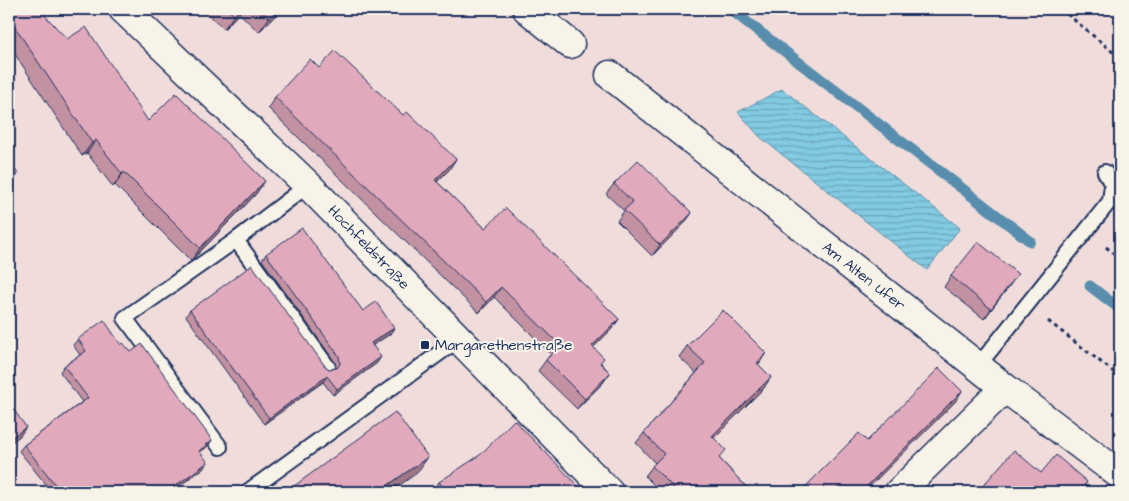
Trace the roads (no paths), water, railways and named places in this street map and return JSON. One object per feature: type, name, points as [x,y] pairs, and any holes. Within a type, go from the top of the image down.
[{"type":"street","name":"Hochfeldstraße","points":[[124,9],[308,185],[609,492]]},
{"type":"street","points":[[526,9],[570,44]]},
{"type":"street","name":"Am Alten Ufer","points":[[610,75],[1005,388],[1120,475]]},
{"type":"street","points":[[899,492],[1005,388]]},
{"type":"lane","points":[[978,366],[1110,201],[1112,185],[1105,172]]},
{"type":"lane","points":[[220,447],[125,318],[236,240],[308,185]]},
{"type":"lane","points":[[236,240],[328,367]]},
{"type":"lane","points":[[247,492],[459,339]]},
{"type":"water","points":[[782,89],[960,228],[927,270],[760,137],[738,112]]},
{"type":"waterway","points":[[730,9],[1030,241]]},
{"type":"waterway","points":[[1090,286],[1120,309]]},
{"type":"place","name":"Margarethenstraße","points":[[425,345]]}]
